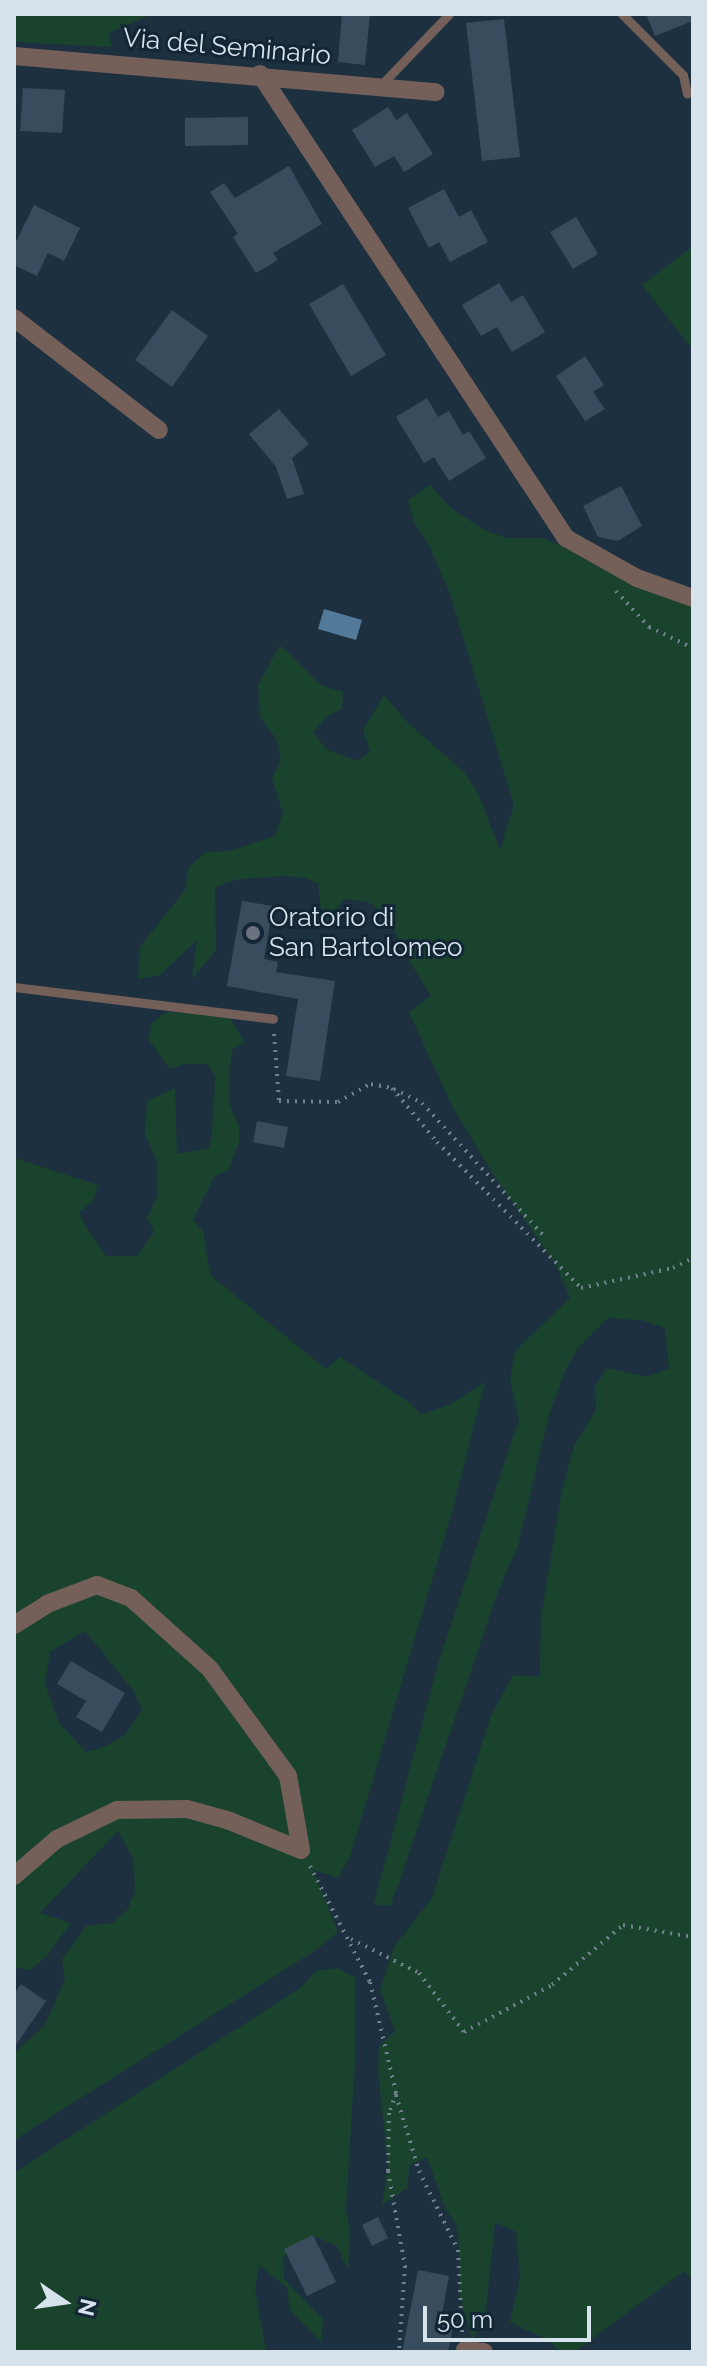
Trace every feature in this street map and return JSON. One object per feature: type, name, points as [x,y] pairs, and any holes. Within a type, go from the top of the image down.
[{"type":"street","name":"Via del Seminario","points":[[14,56],[260,74],[435,92]]},
{"type":"street","points":[[260,74],[566,538],[637,578],[693,598]]},
{"type":"street","points":[[14,318],[159,430]]},
{"type":"street","points":[[14,1625],[47,1604],[97,1585],[131,1598],[210,1669],[288,1776],[301,1850]]},
{"type":"street","points":[[14,1876],[57,1839],[117,1810],[187,1809],[227,1820],[301,1850]]},
{"type":"lane","points":[[379,87],[449,14]]},
{"type":"lane","points":[[622,14],[683,75],[687,94]]},
{"type":"lane","points":[[14,987],[273,1019]]},
{"type":"path","points":[[607,582],[649,627],[693,648]]},
{"type":"path","points":[[273,1019],[279,1101],[338,1102],[371,1084],[392,1088],[422,1103],[545,1237]]},
{"type":"path","points":[[392,1088],[437,1142],[581,1288],[673,1268],[693,1258]]},
{"type":"path","points":[[301,1850],[370,1982],[396,2093],[419,2171],[458,2250],[474,2351]]},
{"type":"path","points":[[349,1938],[419,1973],[464,2032],[552,1985],[623,1925],[693,1937]]},
{"type":"path","points":[[396,2093],[389,2113],[388,2171],[405,2266],[399,2352]]},
{"type":"green space","points":[[14,14],[152,14],[109,33],[112,47],[14,42]]},
{"type":"green space","points":[[693,246],[693,350],[642,285]]},
{"type":"green space","points":[[430,485],[452,509],[484,530],[506,538],[543,538],[693,605],[693,2283],[684,2271],[574,2352],[560,2352],[550,2341],[510,2322],[520,2277],[516,2232],[495,2222],[485,2319],[472,2340],[460,2297],[458,2227],[445,2208],[427,2157],[410,2165],[407,2188],[382,2205],[388,2166],[378,2070],[379,2047],[395,2031],[380,1990],[394,1947],[432,1898],[491,1716],[513,1675],[540,1677],[541,1617],[562,1490],[574,1446],[596,1410],[595,1387],[607,1368],[648,1377],[669,1368],[665,1328],[642,1320],[608,1318],[578,1348],[566,1369],[549,1415],[518,1545],[498,1592],[398,1885],[390,1906],[374,1904],[438,1664],[519,1419],[510,1380],[515,1351],[570,1298],[556,1265],[494,1176],[451,1104],[409,1012],[431,996],[405,954],[388,916],[368,902],[345,899],[323,925],[318,884],[307,878],[238,879],[215,887],[216,950],[192,979],[197,940],[160,975],[138,979],[140,947],[185,890],[189,867],[206,852],[229,851],[275,836],[283,813],[272,778],[281,760],[276,738],[260,717],[258,685],[280,645],[321,685],[343,692],[342,709],[327,716],[313,733],[327,750],[358,761],[370,751],[363,730],[384,695],[409,724],[464,772],[478,793],[500,850],[514,805],[449,591],[428,543],[414,522],[408,500]]},
{"type":"green space","points":[[166,1012],[215,1014],[230,1019],[245,1043],[232,1050],[229,1074],[230,1106],[239,1126],[239,1142],[228,1170],[214,1177],[193,1220],[203,1231],[210,1275],[326,1369],[340,1357],[411,1404],[421,1415],[451,1404],[485,1382],[452,1512],[350,1857],[338,1878],[313,1870],[338,1932],[316,1950],[14,2140],[14,2053],[45,2025],[65,1979],[62,1959],[86,1926],[113,1923],[128,1909],[135,1890],[133,1858],[118,1831],[40,1913],[71,1923],[46,1957],[30,1970],[14,1967],[14,1158],[98,1185],[93,1201],[79,1212],[85,1226],[106,1256],[137,1256],[154,1232],[147,1218],[157,1197],[157,1162],[145,1134],[147,1101],[175,1088],[177,1154],[209,1148],[212,1132],[215,1077],[208,1064],[185,1064],[170,1069],[148,1039],[152,1023]],"holes":[[[85,1631],[133,1690],[142,1710],[125,1735],[106,1746],[86,1752],[59,1723],[45,1684],[50,1652]]]},
{"type":"green space","points":[[337,1968],[355,1977],[355,2060],[346,2210],[350,2233],[348,2270],[337,2246],[316,2237],[283,2257],[284,2279],[323,2319],[321,2342],[290,2310],[287,2288],[259,2265],[255,2290],[266,2352],[14,2352],[14,2173],[300,1988],[316,1971]]},
{"type":"water","points":[[324,609],[362,620],[356,640],[318,629]]},
{"type":"building","points":[[342,14],[370,14],[365,65],[338,62]]},
{"type":"building","points":[[646,14],[693,14],[693,21],[655,36]]},
{"type":"building","points":[[504,19],[520,157],[482,161],[466,23]]},
{"type":"building","points":[[23,88],[65,90],[62,133],[20,131]]},
{"type":"building","points":[[388,107],[396,120],[407,113],[433,154],[404,172],[394,156],[375,167],[352,130]]},
{"type":"building","points":[[248,117],[248,145],[185,146],[185,118]]},
{"type":"building","points":[[289,166],[322,224],[273,253],[278,260],[256,273],[233,237],[238,234],[210,192],[224,183],[235,198]]},
{"type":"building","points":[[444,189],[459,217],[471,210],[488,242],[450,262],[439,242],[429,248],[408,208]]},
{"type":"building","points":[[34,205],[80,228],[64,261],[48,253],[37,276],[14,265],[14,246]]},
{"type":"building","points":[[576,217],[598,254],[573,269],[550,232]]},
{"type":"building","points":[[499,283],[511,302],[523,295],[545,332],[512,352],[497,327],[481,336],[462,305]]},
{"type":"building","points":[[343,284],[386,355],[351,376],[309,304]]},
{"type":"building","points":[[172,310],[208,336],[172,387],[135,360]]},
{"type":"building","points":[[585,356],[604,385],[593,392],[605,409],[585,421],[556,376]]},
{"type":"building","points":[[427,398],[438,417],[449,411],[463,435],[469,431],[486,458],[449,481],[434,457],[424,463],[396,417]]},
{"type":"building","points":[[279,409],[309,444],[292,458],[304,494],[287,499],[276,467],[249,434]]},
{"type":"building","points":[[621,486],[642,526],[618,541],[598,537],[583,506]]},
{"type":"building","points":[[242,901],[273,906],[264,959],[278,962],[276,972],[335,981],[320,1081],[286,1076],[298,999],[227,986]]},
{"type":"building","points":[[257,1121],[288,1127],[284,1148],[253,1142]]},
{"type":"building","points":[[71,1661],[125,1693],[102,1732],[76,1717],[86,1701],[57,1684]]},
{"type":"building","points":[[21,1984],[46,2001],[14,2048],[14,1994]]},
{"type":"building","points":[[378,2217],[388,2238],[372,2246],[362,2225]]},
{"type":"building","points":[[313,2235],[336,2282],[307,2296],[284,2249]]},
{"type":"building","points":[[418,2270],[449,2276],[441,2319],[454,2322],[448,2352],[402,2352]]},
{"type":"place","name":"Oratorio di San Bartolomeo","points":[[253,933]]}]
